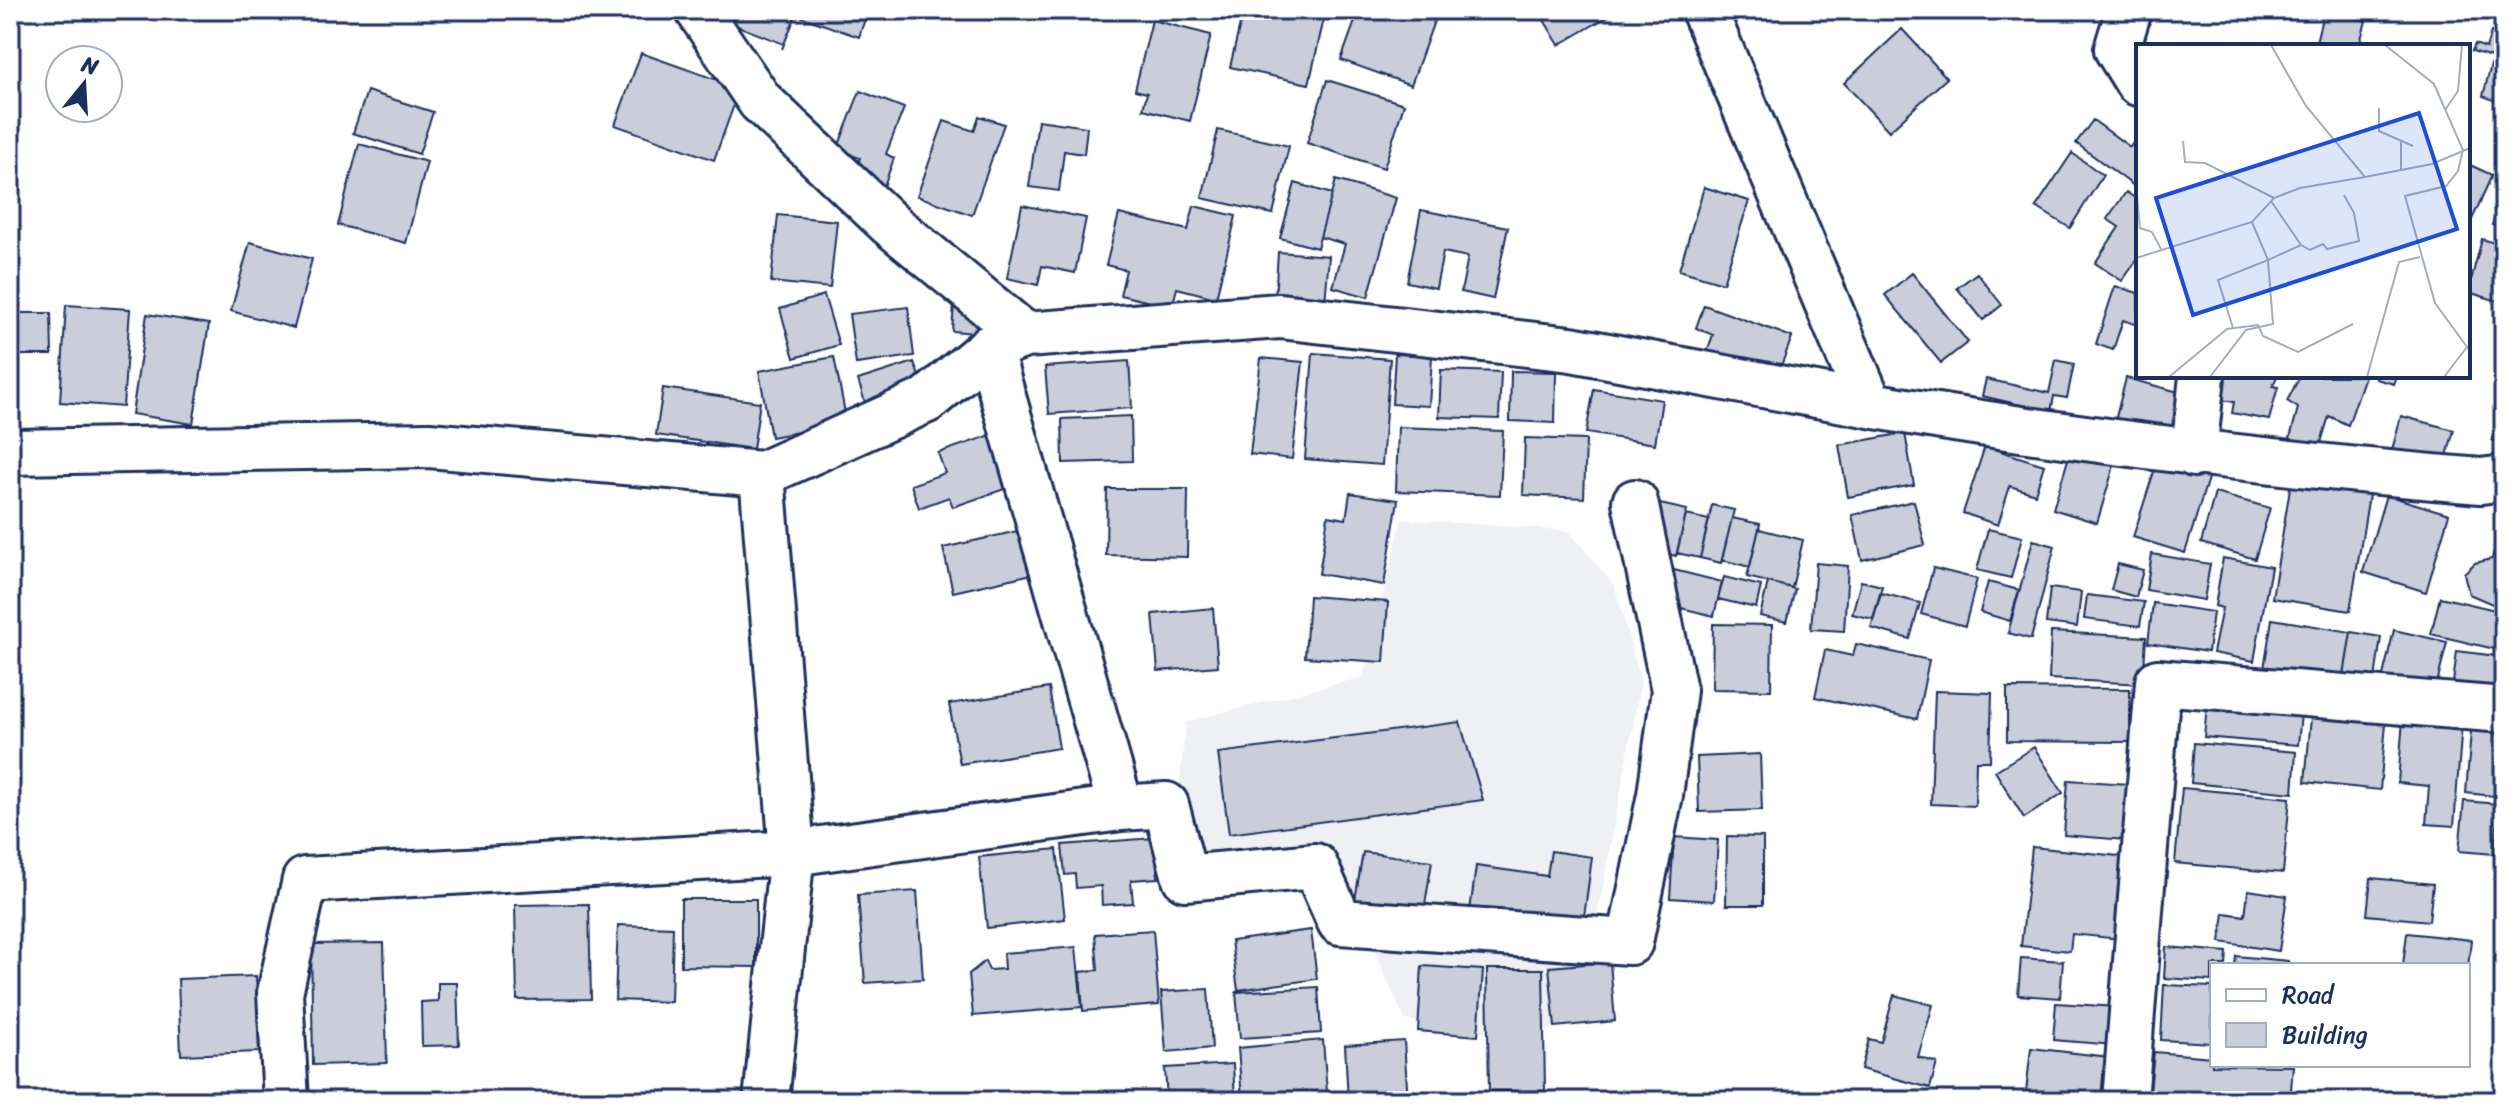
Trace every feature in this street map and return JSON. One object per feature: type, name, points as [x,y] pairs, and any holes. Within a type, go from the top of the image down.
[{"type":"street","points":[[698,10],[760,101],[1007,341],[1121,808]]},
{"type":"street","points":[[1704,10],[1870,405]]},
{"type":"street","points":[[2129,10],[2117,49],[2136,80]]},
{"type":"street","points":[[10,452],[429,445],[762,474],[927,400],[1007,341],[1280,316],[1571,349],[2049,436],[2272,464],[2481,481],[2504,478]]},
{"type":"street","points":[[2194,454],[2202,378]]},
{"type":"street","points":[[762,474],[792,853],[766,1101]]},
{"type":"street","points":[[286,1101],[280,993],[305,880],[792,853],[1121,808],[1166,805],[1185,878],[1315,866],[1340,922],[1630,942],[1660,795],[1674,690],[1635,502]]},
{"type":"street","points":[[2125,1101],[2158,682],[2504,710]]},
{"type":"shaded area","points":[[1402,519],[1569,531],[1615,587],[1641,682],[1595,928],[1597,1019],[1517,1036],[1405,1020],[1340,874],[1173,851],[1186,722],[1363,677]]},
{"type":"building","points":[[706,10],[798,10],[782,49],[784,44],[704,13]]},
{"type":"building","points":[[805,10],[868,10],[859,37],[802,17]]},
{"type":"building","points":[[1215,10],[1326,10],[1309,84],[1230,67],[1242,16]]},
{"type":"building","points":[[1359,10],[1438,10],[1411,85],[1341,60]]},
{"type":"building","points":[[1538,10],[1619,10],[1559,45]]},
{"type":"building","points":[[2324,10],[2366,21],[2360,44],[2316,44]]},
{"type":"building","points":[[2340,10],[2372,10],[2370,17]]},
{"type":"building","points":[[1152,20],[1211,35],[1190,121],[1143,109],[1147,93],[1135,90]]},
{"type":"building","points":[[2502,27],[2504,61],[2472,51],[2475,44],[2486,48],[2491,32],[2500,35]]},
{"type":"building","points":[[1902,29],[1947,78],[1889,131],[1844,83]]},
{"type":"building","points":[[641,53],[740,88],[714,160],[615,125]]},
{"type":"building","points":[[2492,61],[2504,64],[2504,104],[2483,96]]},
{"type":"building","points":[[1327,80],[1404,104],[1384,168],[1307,143]]},
{"type":"building","points":[[367,91],[433,112],[419,154],[353,133]]},
{"type":"building","points":[[860,91],[904,108],[886,154],[894,158],[884,186],[853,174],[860,158],[837,150]]},
{"type":"building","points":[[979,116],[1004,124],[972,215],[917,196],[944,121],[974,131]]},
{"type":"building","points":[[1038,120],[1087,127],[1084,154],[1064,151],[1059,191],[1029,187]]},
{"type":"building","points":[[2093,120],[2130,147],[2136,139],[2136,188],[2076,143]]},
{"type":"building","points":[[1218,130],[1289,146],[1273,214],[1202,198]]},
{"type":"building","points":[[359,144],[427,162],[406,243],[338,225]]},
{"type":"building","points":[[2072,153],[2103,175],[2070,228],[2036,207]]},
{"type":"building","points":[[2470,165],[2492,175],[2470,219]]},
{"type":"building","points":[[1336,180],[1396,198],[1368,297],[1333,287],[1345,244],[1320,237]]},
{"type":"building","points":[[1295,183],[1332,194],[1317,248],[1280,238]]},
{"type":"building","points":[[1704,187],[1749,201],[1723,283],[1679,270]]},
{"type":"building","points":[[2126,192],[2136,199],[2136,262],[2122,281],[2095,263],[2119,227],[2107,219]]},
{"type":"building","points":[[2504,196],[2504,229],[2492,225]]},
{"type":"building","points":[[1022,205],[1086,218],[1075,273],[1042,266],[1038,285],[1007,278]]},
{"type":"building","points":[[1194,206],[1236,216],[1216,298],[1177,288],[1172,307],[1120,295],[1126,270],[1106,265],[1119,214],[1188,230]]},
{"type":"building","points":[[1421,210],[1508,227],[1493,299],[1461,292],[1468,257],[1443,252],[1436,288],[1407,282]]},
{"type":"building","points":[[778,215],[837,221],[830,288],[771,282]]},
{"type":"building","points":[[2482,239],[2504,246],[2501,302],[2470,293]]},
{"type":"building","points":[[250,242],[312,259],[294,328],[231,311]]},
{"type":"building","points":[[1278,252],[1329,256],[1325,303],[1275,299]]},
{"type":"building","points":[[1912,273],[1968,342],[1941,363],[1885,295]]},
{"type":"building","points":[[1977,273],[2002,305],[1983,320],[1957,288]]},
{"type":"building","points":[[2115,286],[2136,292],[2136,324],[2123,320],[2113,350],[2096,344]]},
{"type":"building","points":[[824,295],[839,345],[794,358],[780,309]]},
{"type":"building","points":[[954,304],[977,305],[976,333],[952,331]]},
{"type":"building","points":[[66,305],[130,309],[123,407],[60,402]]},
{"type":"building","points":[[1704,305],[1792,337],[1776,379],[1706,354],[1713,335],[1696,328]]},
{"type":"building","points":[[908,307],[914,356],[856,364],[849,314]]},
{"type":"building","points":[[10,313],[51,313],[52,355],[10,355]]},
{"type":"building","points":[[147,314],[209,324],[193,424],[132,414]]},
{"type":"building","points":[[1313,353],[1390,359],[1382,465],[1305,459]]},
{"type":"building","points":[[1395,354],[1432,356],[1429,406],[1392,404]]},
{"type":"building","points":[[834,357],[847,423],[771,437],[759,371]]},
{"type":"building","points":[[1261,358],[1303,362],[1292,459],[1250,454]]},
{"type":"building","points":[[2056,360],[2074,364],[2067,398],[2054,396],[2051,412],[1982,396],[1986,379],[2049,393]]},
{"type":"building","points":[[1129,361],[1132,408],[1049,414],[1045,367]]},
{"type":"building","points":[[914,362],[924,391],[867,409],[858,380]]},
{"type":"building","points":[[1441,370],[1501,372],[1499,419],[1439,417]]},
{"type":"building","points":[[1511,371],[1556,372],[1555,423],[1510,421]]},
{"type":"building","points":[[2126,378],[2190,395],[2178,442],[2114,425]]},
{"type":"building","points":[[2207,378],[2276,378],[2273,386],[2278,387],[2269,420],[2232,413],[2234,402],[2205,397]]},
{"type":"building","points":[[2299,378],[2364,378],[2348,425],[2329,416],[2316,459],[2287,449],[2298,408],[2287,401]]},
{"type":"building","points":[[2376,378],[2396,378],[2394,384]]},
{"type":"building","points":[[663,388],[760,402],[753,449],[656,435]]},
{"type":"building","points":[[1594,389],[1662,400],[1655,444],[1586,433]]},
{"type":"building","points":[[1131,416],[1132,461],[1063,463],[1062,419]]},
{"type":"building","points":[[2401,416],[2454,430],[2444,467],[2391,454]]},
{"type":"building","points":[[2499,423],[2504,425],[2504,444],[2492,440]]},
{"type":"building","points":[[1398,427],[1503,431],[1500,495],[1396,491]]},
{"type":"building","points":[[1000,432],[1019,484],[953,507],[949,497],[919,508],[911,485],[945,473],[938,453]]},
{"type":"building","points":[[1905,433],[1914,485],[1848,497],[1839,445]]},
{"type":"building","points":[[1525,438],[1586,440],[1584,498],[1523,495]]},
{"type":"building","points":[[1985,446],[2044,465],[2035,494],[2010,486],[1998,525],[1963,513]]},
{"type":"building","points":[[2070,453],[2114,466],[2097,523],[2053,509]]},
{"type":"building","points":[[2158,459],[2209,475],[2185,553],[2133,537]]},
{"type":"building","points":[[2292,476],[2370,489],[2350,611],[2272,598]]},
{"type":"building","points":[[1107,489],[1188,489],[1187,557],[1106,555]]},
{"type":"building","points":[[1350,493],[1398,500],[1384,585],[1319,574],[1328,516],[1346,519]]},
{"type":"building","points":[[2215,493],[2270,508],[2255,559],[2201,543]]},
{"type":"building","points":[[2386,495],[2449,514],[2426,592],[2363,572]]},
{"type":"building","points":[[1914,501],[1925,545],[1862,560],[1852,515]]},
{"type":"building","points":[[1660,504],[1687,510],[1676,556],[1649,549]]},
{"type":"building","points":[[1712,505],[1734,510],[1721,563],[1700,558]]},
{"type":"building","points":[[1686,515],[1709,520],[1700,558],[1677,553]]},
{"type":"building","points":[[1732,518],[1760,524],[1750,567],[1722,560]]},
{"type":"building","points":[[1759,529],[1803,540],[1792,588],[1747,577]]},
{"type":"building","points":[[1988,529],[2022,537],[2011,578],[1977,570]]},
{"type":"building","points":[[1022,530],[1032,574],[953,592],[943,548]]},
{"type":"building","points":[[2033,540],[2055,546],[2031,639],[2008,633]]},
{"type":"building","points":[[2496,542],[2504,544],[2504,609],[2469,594],[2464,573],[2475,563],[2492,559]]},
{"type":"building","points":[[2152,554],[2210,564],[2204,600],[2146,590]]},
{"type":"building","points":[[2223,558],[2271,567],[2254,661],[2213,653],[2222,608],[2215,606]]},
{"type":"building","points":[[1816,563],[1848,566],[1844,631],[1811,629]]},
{"type":"building","points":[[2118,564],[2143,570],[2136,597],[2111,590]]},
{"type":"building","points":[[1933,568],[1977,579],[1965,626],[1921,614]]},
{"type":"building","points":[[1670,569],[1722,582],[1714,616],[1661,603]]},
{"type":"building","points":[[1724,577],[1761,586],[1756,608],[1718,599]]},
{"type":"building","points":[[1861,581],[1882,586],[1873,619],[1852,614]]},
{"type":"building","points":[[1768,582],[1795,589],[1787,622],[1760,616]]},
{"type":"building","points":[[1988,582],[2019,590],[2010,621],[1980,612]]},
{"type":"building","points":[[2050,588],[2081,592],[2077,627],[2046,623]]},
{"type":"building","points":[[1881,593],[1920,603],[1910,639],[1871,628]]},
{"type":"building","points":[[2087,595],[2144,602],[2140,626],[2084,619]]},
{"type":"building","points":[[1309,596],[1388,602],[1384,662],[1305,657]]},
{"type":"building","points":[[2440,597],[2504,612],[2499,650],[2431,634]]},
{"type":"building","points":[[2153,603],[2213,612],[2208,652],[2148,643]]},
{"type":"building","points":[[1213,608],[1218,666],[1158,671],[1153,614]]},
{"type":"building","points":[[2272,619],[2351,632],[2341,693],[2262,681]]},
{"type":"building","points":[[1713,624],[1772,625],[1771,690],[1712,689]]},
{"type":"building","points":[[2394,630],[2447,642],[2433,701],[2380,688]]},
{"type":"building","points":[[2051,632],[2146,637],[2143,684],[2049,679]]},
{"type":"building","points":[[2351,632],[2381,637],[2373,693],[2342,688]]},
{"type":"building","points":[[1856,644],[1929,660],[1917,719],[1815,697],[1825,650],[1853,656]]},
{"type":"building","points":[[2457,651],[2504,657],[2504,706],[2451,699]]},
{"type":"building","points":[[1049,688],[1059,748],[960,764],[949,704]]},
{"type":"building","points":[[2007,688],[2130,689],[2130,742],[2007,741]]},
{"type":"building","points":[[1935,691],[1992,693],[1990,761],[1976,761],[1975,806],[1931,804]]},
{"type":"building","points":[[2208,694],[2302,703],[2298,745],[2204,737]]},
{"type":"building","points":[[2312,707],[2387,713],[2380,790],[2305,782]]},
{"type":"building","points":[[2403,719],[2462,724],[2454,826],[2426,824],[2429,786],[2398,783]]},
{"type":"building","points":[[2472,719],[2501,722],[2494,796],[2466,793]]},
{"type":"building","points":[[1460,722],[1483,800],[1229,834],[1218,753]]},
{"type":"building","points":[[2194,743],[2296,752],[2293,793],[2191,783]]},
{"type":"building","points":[[2034,747],[2063,793],[2024,818],[1995,771]]},
{"type":"building","points":[[1760,754],[1762,810],[1699,812],[1697,757]]},
{"type":"building","points":[[2068,780],[2143,785],[2138,841],[2064,835]]},
{"type":"building","points":[[2182,788],[2290,798],[2283,873],[2175,863]]},
{"type":"building","points":[[2464,801],[2499,804],[2494,854],[2459,851]]},
{"type":"building","points":[[1727,836],[1763,837],[1763,905],[1726,905]]},
{"type":"building","points":[[1674,837],[1718,840],[1714,901],[1670,898]]},
{"type":"building","points":[[1154,838],[1158,878],[1131,880],[1133,903],[1102,905],[1101,886],[1076,888],[1075,874],[1065,875],[1062,845]]},
{"type":"building","points":[[2032,847],[2128,857],[2120,939],[2072,934],[2070,951],[2021,946]]},
{"type":"building","points":[[1057,849],[1065,919],[987,928],[979,857]]},
{"type":"building","points":[[1551,851],[1592,857],[1583,925],[1470,911],[1476,866],[1547,876]]},
{"type":"building","points":[[1363,852],[1432,861],[1424,911],[1355,900]]},
{"type":"building","points":[[2371,878],[2433,884],[2429,921],[2367,915]]},
{"type":"building","points":[[2248,890],[2287,896],[2279,951],[2220,942],[2224,913],[2245,916]]},
{"type":"building","points":[[917,891],[923,979],[865,983],[858,895]]},
{"type":"building","points":[[681,899],[756,899],[756,967],[681,966]]},
{"type":"building","points":[[589,904],[591,999],[517,1000],[515,905]]},
{"type":"building","points":[[618,925],[673,927],[671,1002],[615,1000]]},
{"type":"building","points":[[1153,930],[1159,1005],[1083,1011],[1080,972],[1098,970],[1095,934]]},
{"type":"building","points":[[1311,930],[1317,979],[1238,990],[1231,941]]},
{"type":"building","points":[[2407,933],[2471,940],[2468,963],[2403,963]]},
{"type":"building","points":[[384,943],[387,1063],[313,1065],[311,944]]},
{"type":"building","points":[[1076,947],[1082,1007],[973,1016],[969,974],[985,961],[989,970],[1004,969],[1003,953]]},
{"type":"building","points":[[2166,947],[2227,952],[2226,963],[2210,963],[2210,981],[2164,978]]},
{"type":"building","points":[[2236,956],[2288,961],[2288,963],[2235,963]]},
{"type":"building","points":[[2021,958],[2063,961],[2060,998],[2018,995]]},
{"type":"building","points":[[1610,962],[1615,1021],[1555,1027],[1549,967]]},
{"type":"building","points":[[1422,966],[1483,970],[1478,1036],[1418,1031]]},
{"type":"building","points":[[1487,969],[1543,969],[1545,1091],[1489,1091]]},
{"type":"building","points":[[256,976],[259,1052],[181,1055],[178,979]]},
{"type":"building","points":[[438,983],[457,983],[459,1045],[422,1046],[421,1002],[438,1001]]},
{"type":"building","points":[[2164,985],[2210,987],[2210,1043],[2161,1040]]},
{"type":"building","points":[[1318,987],[1321,1033],[1240,1038],[1236,992]]},
{"type":"building","points":[[1208,989],[1212,1048],[1166,1052],[1161,992]]},
{"type":"building","points":[[1894,995],[1933,1005],[1918,1057],[1937,1063],[1930,1088],[1861,1069],[1869,1039],[1881,1042]]},
{"type":"building","points":[[2056,1003],[2117,1007],[2115,1045],[2053,1040]]},
{"type":"building","points":[[1323,1040],[1327,1092],[1242,1099],[1238,1048]]},
{"type":"building","points":[[1404,1041],[1408,1101],[1348,1101],[1345,1045]]},
{"type":"building","points":[[2031,1048],[2118,1058],[2113,1101],[2025,1101]]},
{"type":"building","points":[[2154,1052],[2210,1057],[2210,1067],[2293,1067],[2290,1101],[2149,1101]]},
{"type":"building","points":[[1233,1064],[1235,1101],[1167,1101],[1165,1068]]}]
